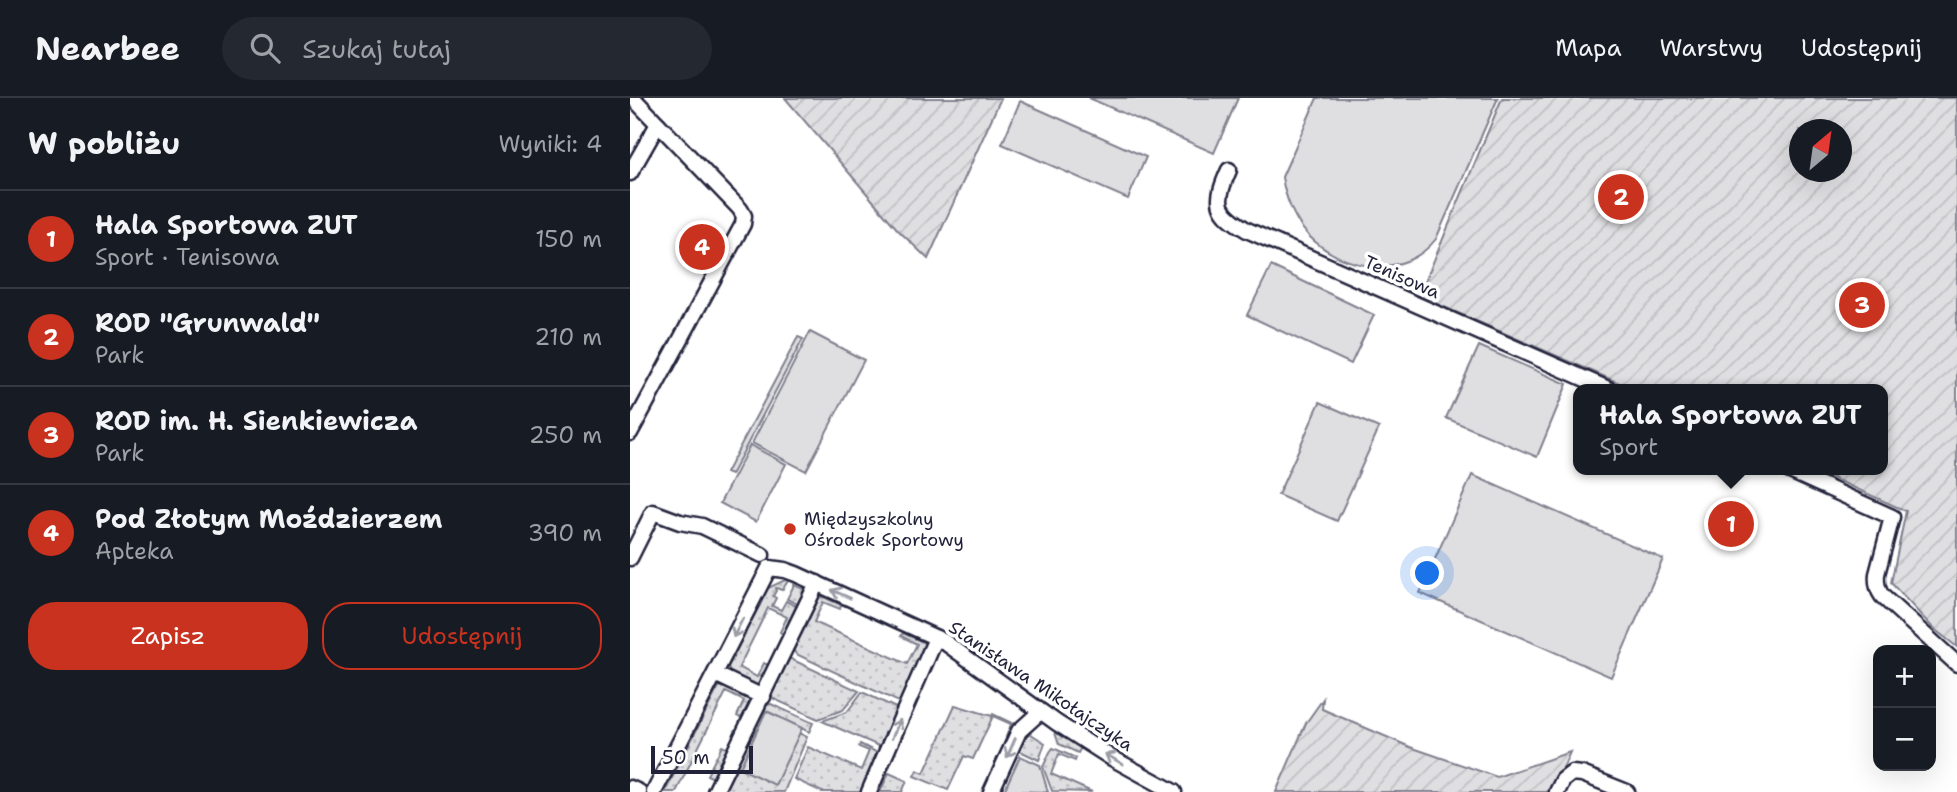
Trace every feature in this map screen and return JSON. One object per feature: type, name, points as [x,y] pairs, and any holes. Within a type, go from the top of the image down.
[{"type":"street","points":[[630,433],[744,218],[740,209],[633,98]]},
{"type":"street","points":[[630,173],[658,124]]},
{"type":"street","name":"Tenisowa","points":[[1229,170],[1219,194],[1219,202],[1228,216],[1247,230],[1597,384]]},
{"type":"street","points":[[1799,475],[1892,517],[1877,574],[1878,590],[1957,664]]},
{"type":"street","name":"Stanisława Mikołajczyka","points":[[630,558],[653,512],[680,522],[702,526],[765,561],[950,645],[1040,712],[1110,757],[1174,792]]},
{"type":"street","points":[[654,792],[715,674],[765,561]]},
{"type":"street","points":[[715,792],[817,583]]},
{"type":"street","points":[[869,792],[936,638]]},
{"type":"street","points":[[715,674],[763,697]]},
{"type":"street","points":[[991,792],[1019,731],[1040,712]]},
{"type":"street","points":[[1558,792],[1563,780],[1572,773],[1582,774],[1627,792]]},
{"type":"street","points":[[630,788],[639,792]]},
{"type":"shaded area","points":[[785,98],[1001,98],[928,259],[898,230]]},
{"type":"shaded area","points":[[1089,98],[1238,98],[1214,153]]},
{"type":"shaded area","points":[[1317,98],[1498,98],[1436,239],[1423,252],[1407,261],[1390,265],[1355,263],[1322,247],[1298,222],[1282,177]]},
{"type":"shaded area","points":[[1502,98],[1957,98],[1957,647],[1933,628],[1891,583],[1906,511],[1826,475],[1888,475],[1888,384],[1621,384],[1419,296]]},
{"type":"shaded area","points":[[1020,101],[1146,157],[1128,199],[1002,144]]},
{"type":"shaded area","points":[[1271,266],[1374,315],[1351,364],[1247,315]]},
{"type":"shaded area","points":[[810,332],[864,360],[806,471],[752,443]]},
{"type":"shaded area","points":[[798,337],[803,339],[731,475],[726,473]]},
{"type":"shaded area","points":[[1479,346],[1567,384],[1537,457],[1446,418]]},
{"type":"shaded area","points":[[1320,402],[1379,428],[1337,521],[1278,495]]},
{"type":"shaded area","points":[[750,445],[786,464],[756,522],[720,503]]},
{"type":"shaded area","points":[[1472,475],[1663,559],[1611,677],[1420,593]]},
{"type":"shaded area","points":[[788,581],[782,590],[775,589],[773,596],[776,598],[772,606],[781,610],[786,601],[802,609],[788,637],[780,632],[787,617],[768,608],[739,667],[757,677],[764,663],[774,668],[761,688],[731,676],[728,667],[768,588]]},
{"type":"shaded area","points":[[794,585],[810,592],[803,607],[787,599]]},
{"type":"shaded area","points":[[817,594],[841,605],[840,609],[823,602],[814,622],[907,664],[917,644],[901,636],[903,633],[927,644],[901,703],[796,654],[792,648]]},
{"type":"shaded area","points":[[788,659],[859,691],[843,710],[818,719],[774,699],[770,694]]},
{"type":"shaded area","points":[[722,685],[754,698],[748,722],[737,716],[744,701],[726,692],[676,792],[665,792],[718,688]]},
{"type":"shaded area","points":[[862,692],[898,709],[881,747],[822,721],[847,712]]},
{"type":"shaded area","points":[[1323,699],[1322,709],[1410,747],[1497,777],[1570,752],[1553,792],[1276,792],[1306,723]]},
{"type":"shaded area","points":[[771,704],[813,723],[809,732],[767,711],[760,726],[755,723],[764,706]]},
{"type":"shaded area","points":[[955,705],[992,716],[993,714],[1016,725],[1012,739],[1006,737],[1011,724],[993,716],[973,759],[964,756],[948,790],[914,776],[917,770],[924,773]]},
{"type":"shaded area","points":[[766,711],[802,728],[775,785],[740,768]]},
{"type":"shaded area","points":[[1052,725],[1083,744],[1078,753],[1059,744]]},
{"type":"shaded area","points":[[753,728],[758,730],[740,768],[775,785],[799,733],[807,737],[784,792],[721,792]]},
{"type":"shaded area","points":[[1028,732],[1045,743],[1039,760],[1016,749]]},
{"type":"shaded area","points":[[860,744],[878,753],[861,792],[822,792],[794,779],[808,747],[861,770],[869,751],[859,747]]},
{"type":"shaded area","points":[[722,746],[732,751],[718,780],[707,775]]},
{"type":"shaded area","points":[[1053,748],[1076,758],[1075,761],[1059,754],[1051,774],[1092,792],[1052,791],[1043,767]]},
{"type":"shaded area","points":[[1020,756],[1040,765],[1048,792],[1004,791]]},
{"type":"shaded area","points":[[889,773],[907,781],[902,792],[880,792]]},
{"type":"place","name":"ROD \"Grunwald\"","points":[[1621,197]]},
{"type":"place","name":"Pod Złotym Moździerzem","points":[[702,247]]},
{"type":"place","name":"ROD im. H. Sienkiewicza","points":[[1862,305]]},
{"type":"place","name":"Hala Sportowa ZUT","points":[[1731,524]]},
{"type":"place","name":"Międzyszkolny Ośrodek Sportowy","points":[[790,529]]}]
